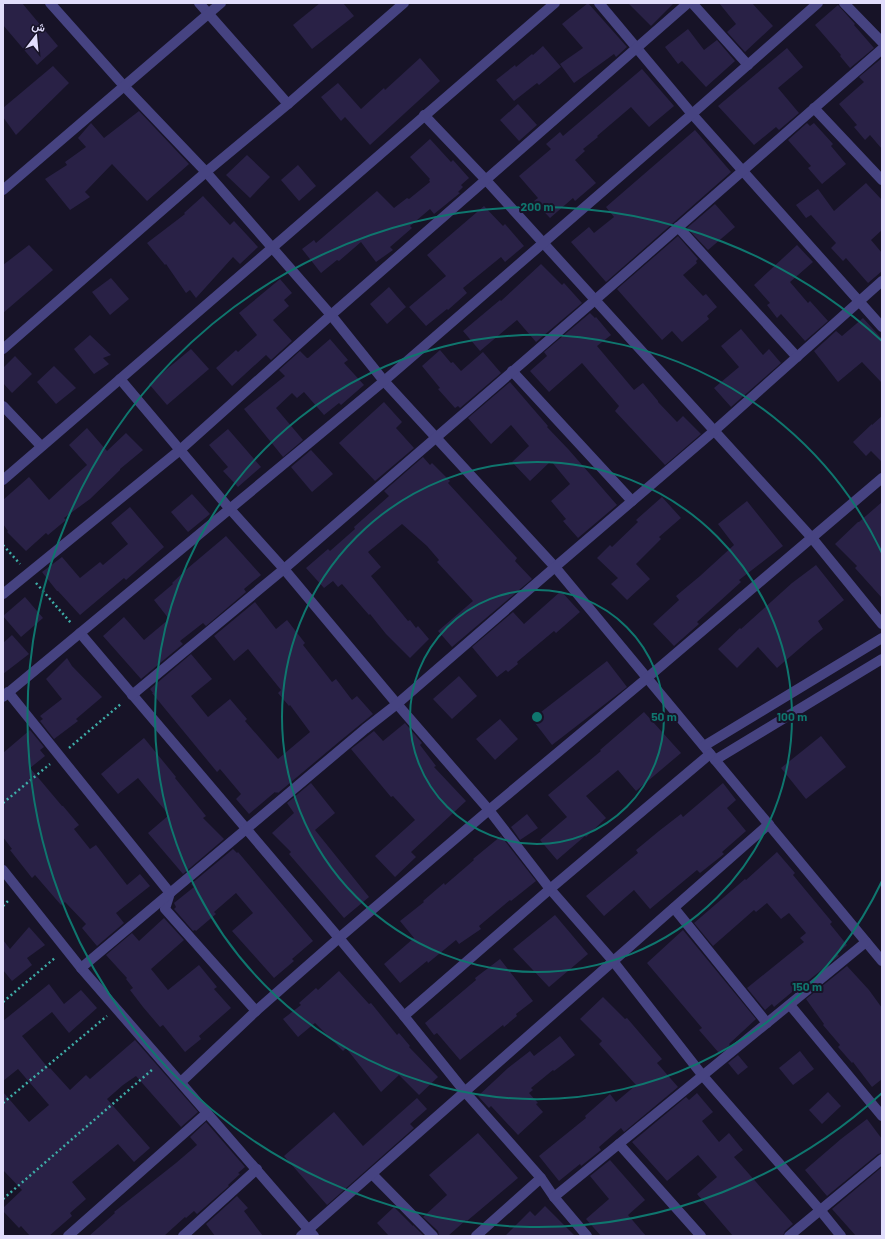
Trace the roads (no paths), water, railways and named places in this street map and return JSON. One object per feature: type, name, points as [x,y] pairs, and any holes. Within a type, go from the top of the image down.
[{"type":"street","points":[[50,3],[124,86],[206,172],[331,315],[384,381],[435,438],[555,566],[882,961]]},
{"type":"street","points":[[199,3],[288,104]]},
{"type":"street","points":[[3,190],[221,3]]},
{"type":"street","points":[[3,348],[404,3]]},
{"type":"street","points":[[3,480],[554,3]]},
{"type":"street","points":[[599,3],[692,114],[882,327]]},
{"type":"street","points":[[3,594],[180,450],[485,179],[688,3]]},
{"type":"street","points":[[692,3],[748,65]]},
{"type":"street","points":[[170,893],[6,694],[384,381],[818,3]]},
{"type":"street","points":[[844,3],[882,42]]},
{"type":"street","points":[[132,695],[284,569],[882,49]]},
{"type":"street","points":[[814,108],[882,180]]},
{"type":"street","points":[[424,116],[544,243],[812,538],[882,624]]},
{"type":"street","points":[[678,227],[797,357]]},
{"type":"street","points":[[81,968],[365,729],[397,704],[555,566],[714,431],[882,281]]},
{"type":"street","points":[[512,371],[632,501]]},
{"type":"street","points":[[120,379],[489,810],[550,889],[613,961],[703,1076],[841,1236]]},
{"type":"street","points":[[3,406],[41,446]]},
{"type":"street","points":[[180,1082],[256,1011],[339,938],[882,478]]},
{"type":"street","points":[[80,634],[339,938],[465,1092],[541,1178],[554,1197],[587,1236]]},
{"type":"street","points":[[404,1016],[710,753],[882,638]]},
{"type":"street","points":[[710,753],[882,659]]},
{"type":"street","points":[[3,870],[81,968],[257,1170],[308,1234],[372,1174],[769,824]]},
{"type":"street","points":[[170,893],[165,909],[256,1011]]},
{"type":"street","points":[[674,908],[767,1023]]},
{"type":"street","points":[[554,1197],[866,942]]},
{"type":"street","points":[[790,1005],[882,1116]]},
{"type":"street","points":[[68,1236],[207,1113]]},
{"type":"street","points":[[619,1144],[701,1236]]},
{"type":"street","points":[[789,1236],[882,1159]]},
{"type":"street","points":[[183,1236],[257,1170]]},
{"type":"street","points":[[372,1174],[433,1236]]},
{"type":"street","points":[[476,1236],[541,1178]]}]
